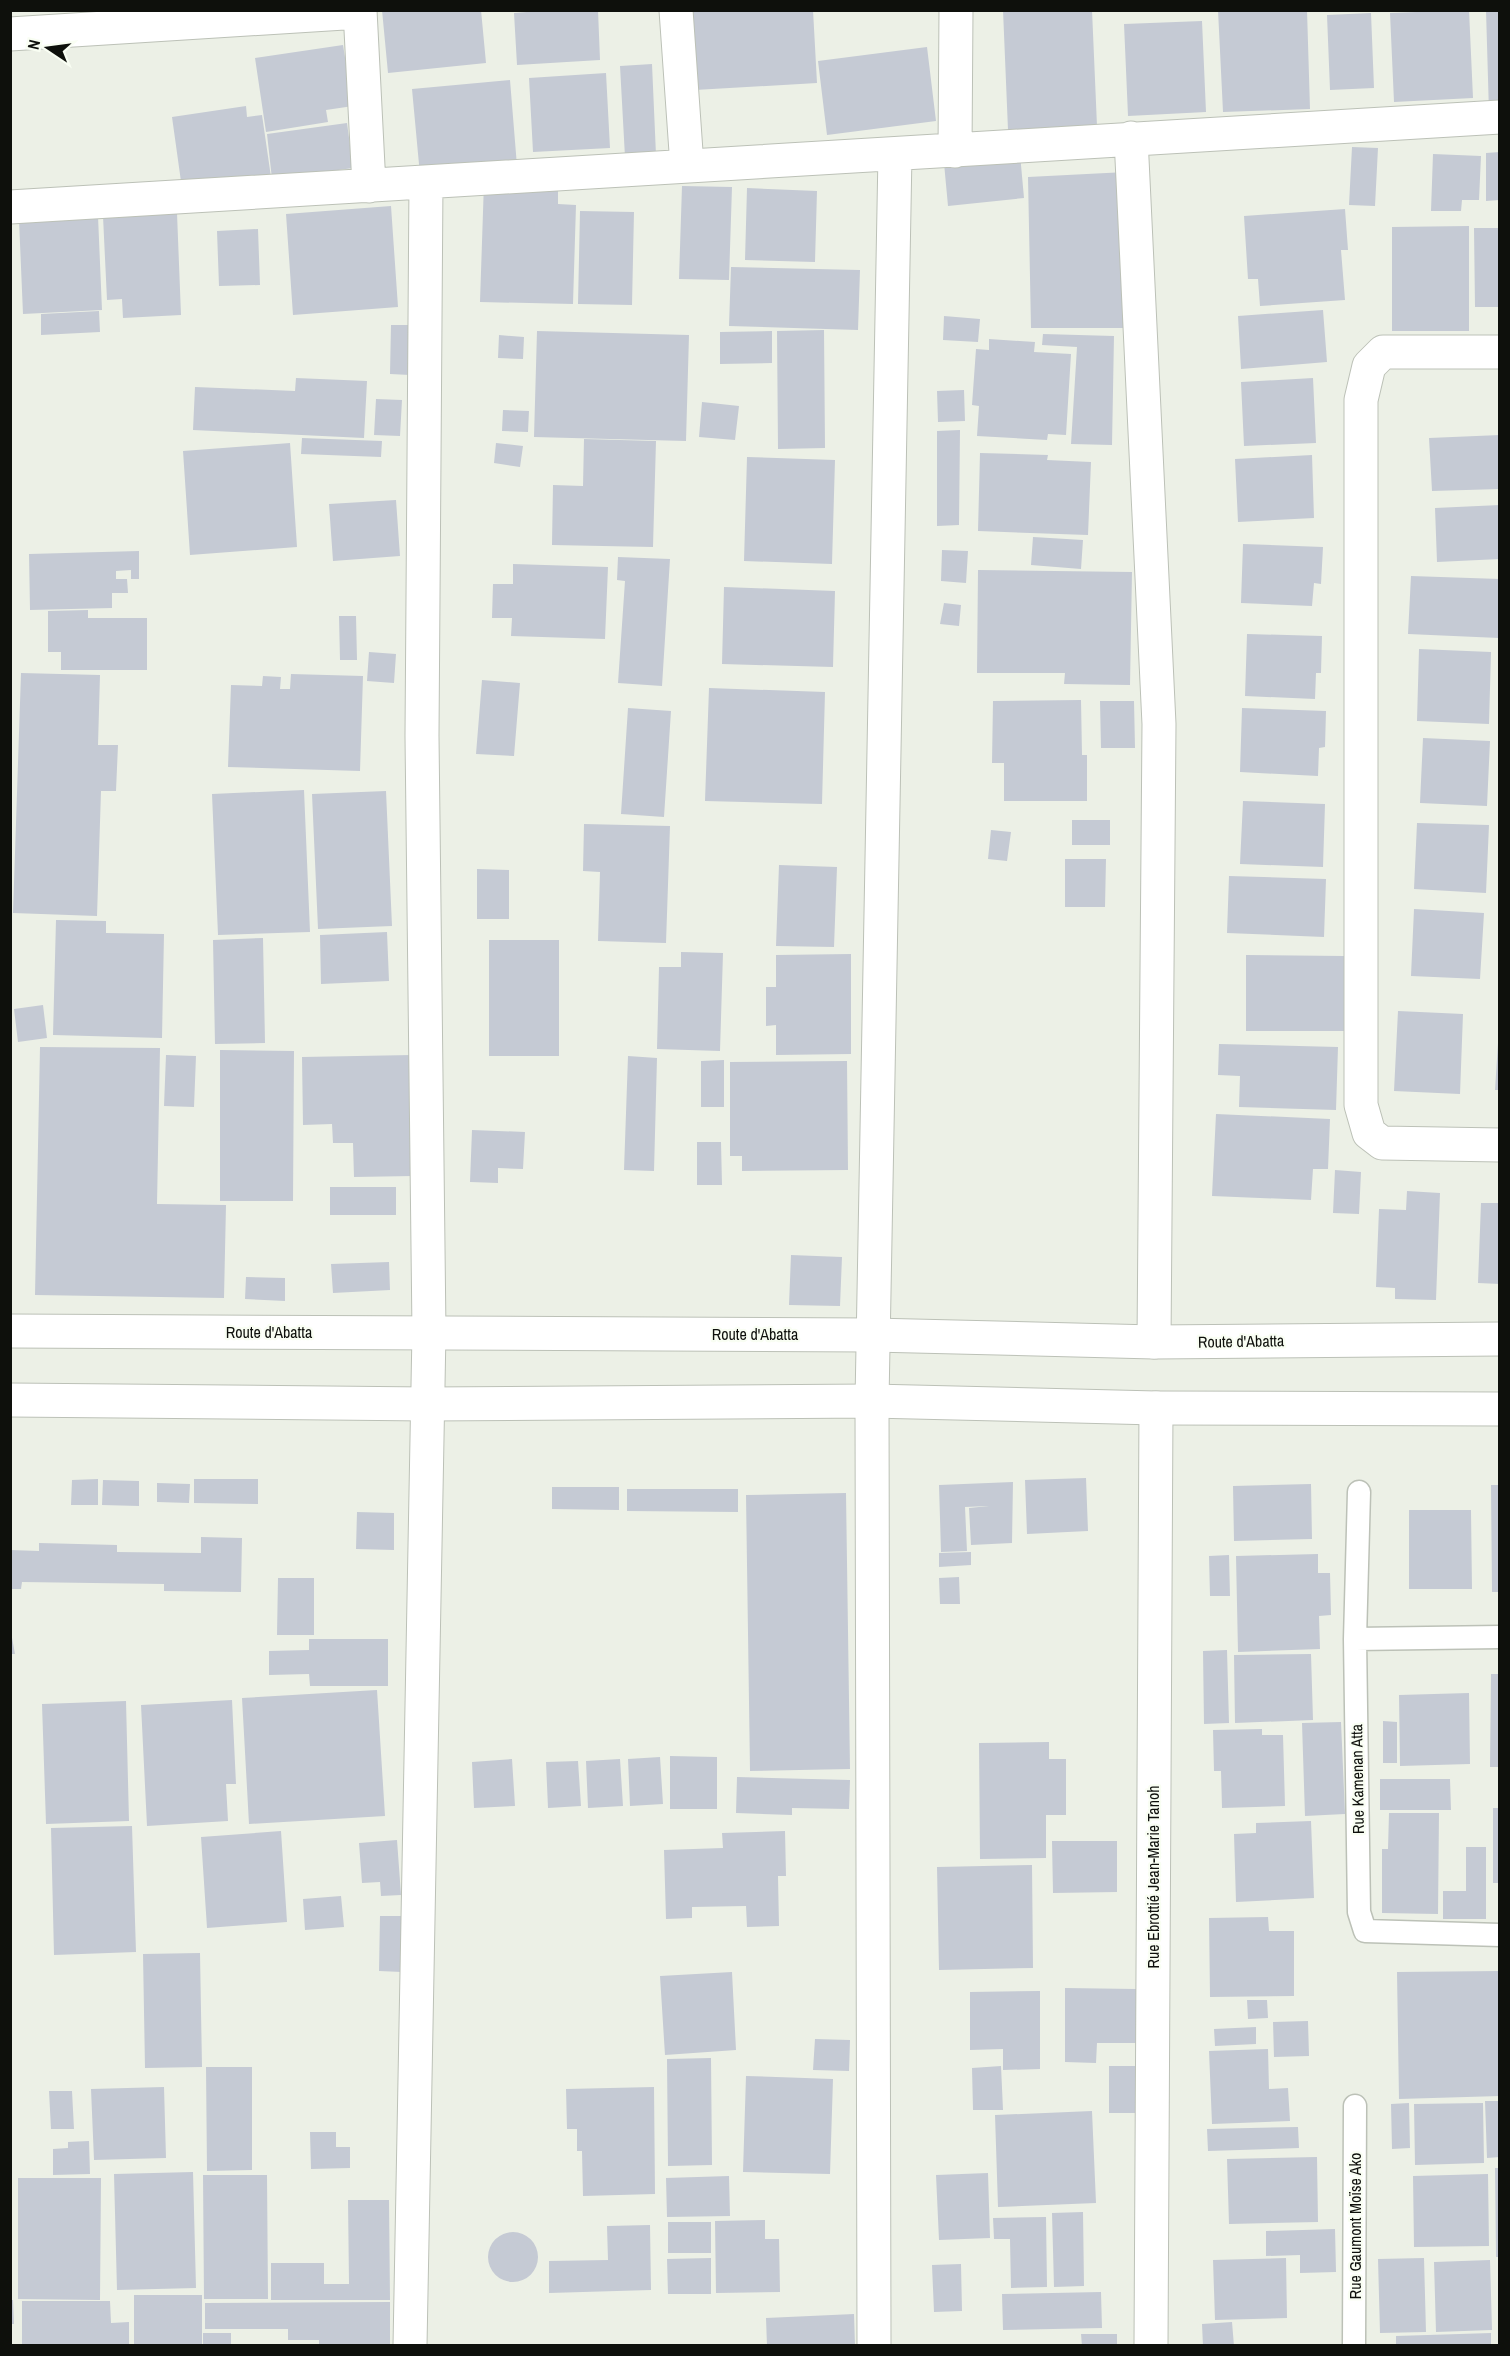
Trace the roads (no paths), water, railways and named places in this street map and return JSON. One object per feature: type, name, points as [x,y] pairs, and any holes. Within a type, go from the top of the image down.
[{"type":"street","points":[[676,10],[687,166]]},
{"type":"street","points":[[955,151],[956,10]]},
{"type":"street","points":[[10,34],[360,11],[369,186]]},
{"type":"street","points":[[10,207],[1500,117]]},
{"type":"street","points":[[1131,138],[1160,724],[1154,1342]]},
{"type":"street","points":[[874,2346],[872,1401],[895,154]]},
{"type":"street","points":[[410,2346],[420,1929],[429,1332],[422,736],[426,182]]},
{"type":"street","points":[[1500,352],[1383,352],[1369,366],[1361,400],[1361,1105],[1369,1133],[1382,1143],[1500,1145]]},
{"type":"street","name":"Route d'Abatta","points":[[10,1331],[873,1335],[1154,1342],[1500,1339]]},
{"type":"street","points":[[10,1400],[427,1404],[872,1401],[1156,1408],[1500,1409]]},
{"type":"street","name":"Rue Ebrottié Jean-Marie Tanoh","points":[[1151,2346],[1156,1408]]},
{"type":"lane","name":"Rue Kamenan Atta","points":[[1359,1492],[1355,1640],[1359,1912],[1365,1931],[1500,1935]]},
{"type":"lane","points":[[1355,1640],[1500,1637]]},
{"type":"lane","name":"Rue Gaumont Moïse Ako","points":[[1354,2346],[1356,2106]]}]
